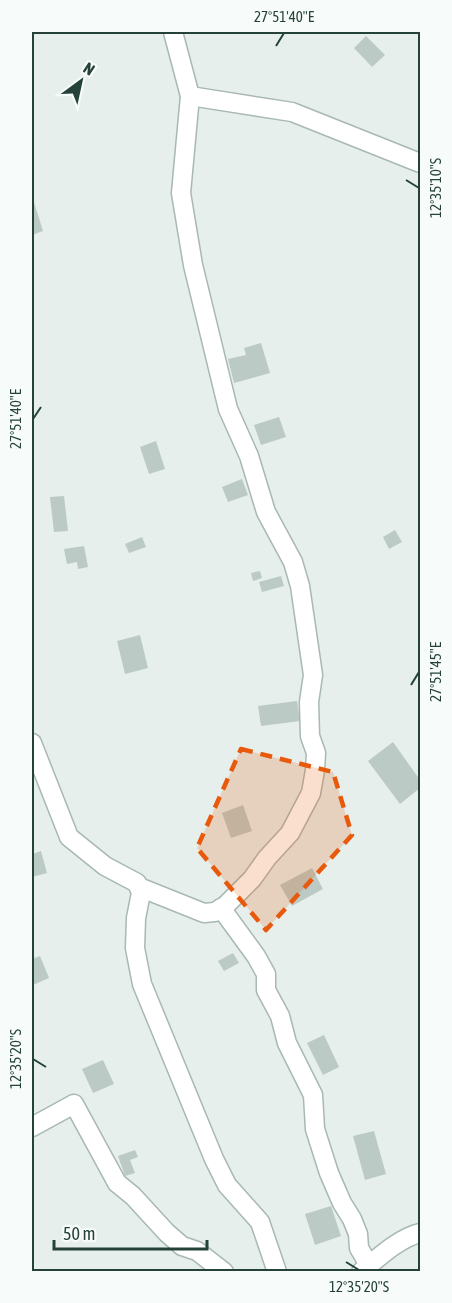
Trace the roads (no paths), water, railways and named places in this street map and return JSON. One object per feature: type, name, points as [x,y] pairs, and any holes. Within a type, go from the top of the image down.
[{"type":"street","points":[[138,887],[204,913],[215,912],[221,908],[252,879],[267,858],[290,833],[311,793],[316,753],[310,736],[309,702],[313,675],[300,586],[293,562],[266,512],[249,456],[228,409],[193,265],[181,193],[190,96],[173,32]]},
{"type":"street","points":[[190,96],[292,112],[420,163]]},
{"type":"street","points":[[32,743],[56,810],[69,837],[105,866],[137,883],[141,893],[136,918],[135,948],[142,984],[214,1159],[227,1185],[260,1222],[277,1272]]},
{"type":"street","points":[[221,908],[256,956],[266,974],[266,990],[280,1016],[287,1043],[313,1095],[315,1129],[329,1173],[358,1234],[359,1248],[365,1268],[413,1235],[420,1233]]},
{"type":"street","points":[[32,1127],[74,1104],[117,1183],[133,1196],[182,1246],[197,1251],[224,1272]]}]
